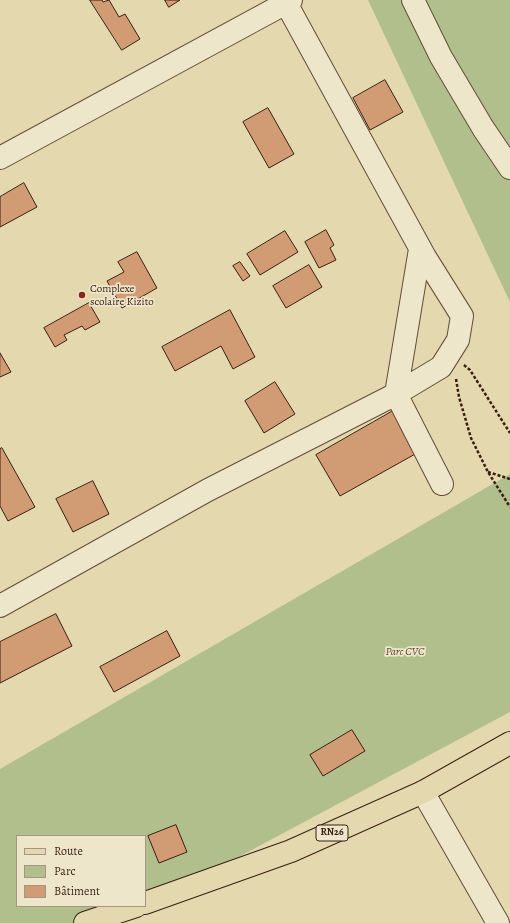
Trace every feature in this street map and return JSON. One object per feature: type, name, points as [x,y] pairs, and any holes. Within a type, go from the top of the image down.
[{"type":"main road","name":"RN26","points":[[146,903],[290,851],[423,792],[510,743]]},
{"type":"main road","points":[[84,923],[133,907]]},
{"type":"street","points":[[413,0],[441,58],[483,128],[510,168]]},
{"type":"street","points":[[0,158],[289,1],[420,249],[462,316],[458,340],[441,367],[396,394],[208,490],[0,606]]},
{"type":"street","points":[[420,249],[396,394],[442,484]]},
{"type":"street","points":[[423,792],[498,923]]},
{"type":"path","points":[[450,353],[470,370],[510,433]]},
{"type":"path","points":[[450,353],[459,397],[470,438],[488,472],[510,507]]},
{"type":"path","points":[[488,472],[510,479]]},
{"type":"green space","points":[[368,0],[510,0],[510,302]]},
{"type":"green space","name":"Parc CVC","points":[[510,474],[510,712],[146,906],[146,835],[16,835],[16,907],[145,907],[115,923],[0,923],[0,769]]},
{"type":"building","points":[[90,0],[102,0],[103,2],[109,0],[119,17],[125,14],[140,39],[122,50]]},
{"type":"building","points":[[165,0],[180,0],[169,7]]},
{"type":"building","points":[[385,80],[403,112],[370,130],[353,98]]},
{"type":"building","points":[[268,108],[294,154],[269,168],[243,122]]},
{"type":"building","points":[[24,183],[37,207],[0,227],[0,197]]},
{"type":"building","points":[[326,230],[334,245],[330,248],[336,260],[319,268],[305,242]]},
{"type":"building","points":[[285,231],[298,252],[260,275],[247,254]]},
{"type":"building","points":[[137,252],[157,288],[122,308],[107,281],[124,272],[118,262]]},
{"type":"building","points":[[240,262],[250,276],[243,281],[233,266]]},
{"type":"building","points":[[309,265],[322,287],[286,308],[273,286]]},
{"type":"building","points":[[89,303],[100,322],[85,330],[82,326],[64,335],[67,340],[55,347],[44,328]]},
{"type":"building","points":[[230,310],[255,357],[233,369],[221,346],[175,371],[162,347]]},
{"type":"building","points":[[0,353],[11,372],[0,377]]},
{"type":"building","points":[[275,382],[295,414],[264,433],[245,401]]},
{"type":"building","points":[[393,411],[417,453],[340,496],[316,455]]},
{"type":"building","points":[[2,448],[35,507],[8,521],[0,506],[0,449]]},
{"type":"building","points":[[93,481],[109,514],[73,532],[56,499]]},
{"type":"building","points":[[56,614],[72,646],[0,683],[0,642]]},
{"type":"building","points":[[167,631],[180,656],[114,692],[100,667]]},
{"type":"building","points":[[352,730],[365,751],[323,776],[310,755]]},
{"type":"building","points":[[176,825],[187,852],[159,863],[148,836]]},
{"type":"place","name":"Complexe scolaire Kizito","points":[[82,295]]}]
